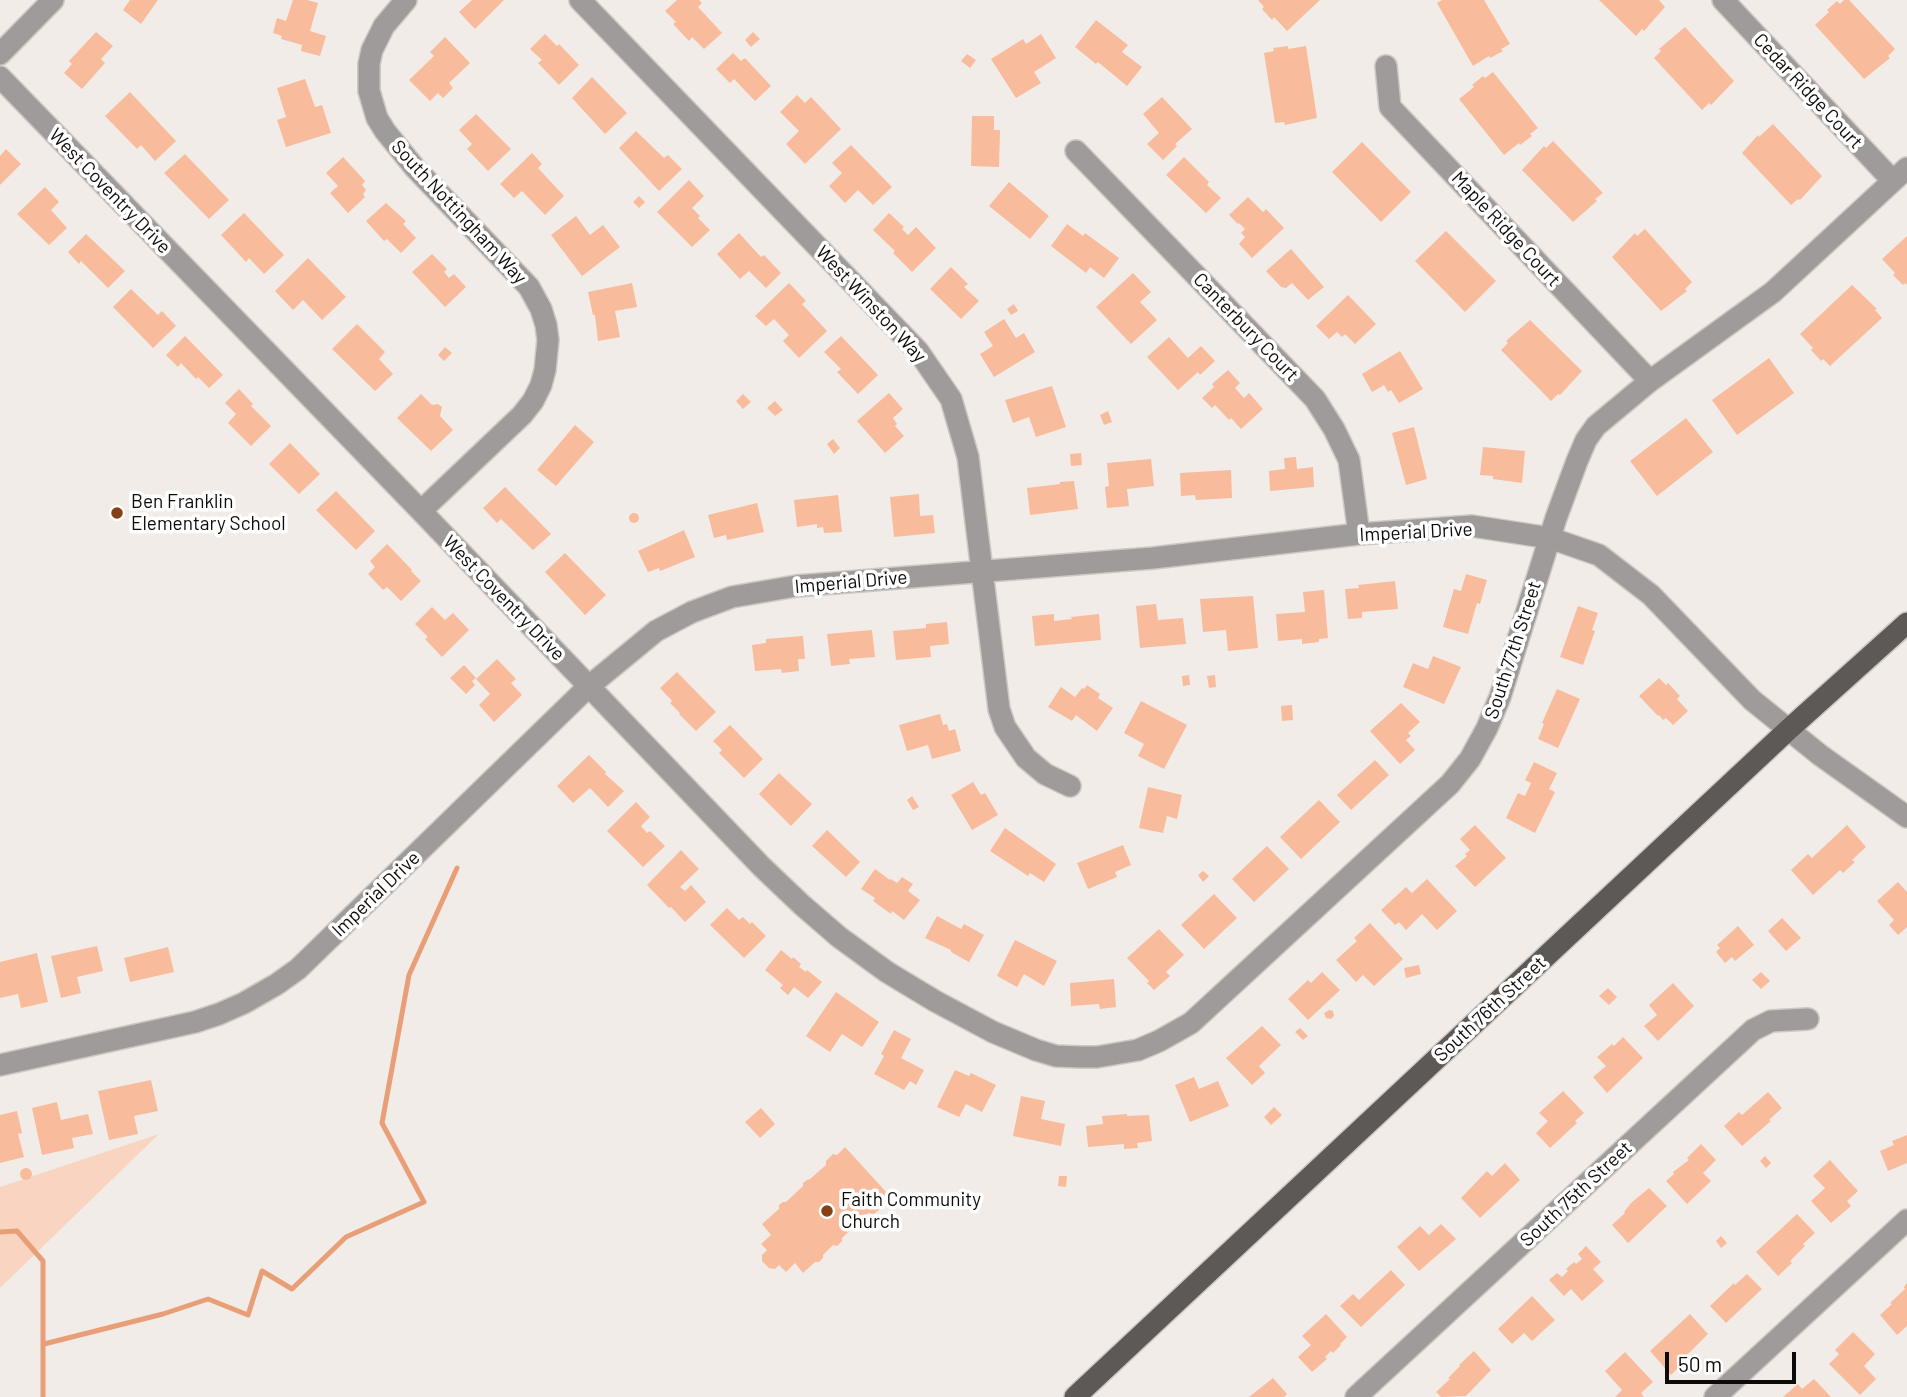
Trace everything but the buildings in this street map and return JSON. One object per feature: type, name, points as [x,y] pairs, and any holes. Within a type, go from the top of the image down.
[{"type":"main road","name":"South 76th Street","points":[[1075,1397],[1788,730],[1907,623]]},
{"type":"street","points":[[0,54],[53,0]]},
{"type":"street","name":"South Nottingham Way","points":[[405,0],[384,26],[372,50],[369,91],[377,118],[415,168],[529,287],[541,309],[548,340],[545,370],[533,401],[522,415],[421,511]]},
{"type":"street","name":"West Winston Way","points":[[580,0],[918,351],[951,399],[968,457],[999,709],[1005,727],[1026,758],[1045,774],[1070,786]]},
{"type":"street","name":"Cedar Ridge Court","points":[[1723,0],[1900,175]]},
{"type":"street","name":"Maple Ridge Court","points":[[1386,66],[1390,107],[1650,381]]},
{"type":"street","name":"West Coventry Drive","points":[[0,78],[762,867],[802,905],[839,937],[935,1002],[993,1032],[1056,1056]]},
{"type":"street","name":"Canterbury Court","points":[[1076,150],[1315,399],[1335,429],[1349,460],[1359,534]]},
{"type":"street","name":"South 77th Street","points":[[1056,1056],[1097,1057],[1128,1052],[1159,1041],[1191,1023],[1450,784],[1470,759],[1500,697],[1560,507],[1586,440],[1596,426],[1650,381],[1773,292],[1900,175]]},
{"type":"street","name":"Imperial Drive","points":[[0,1065],[195,1022],[244,1003],[277,984],[298,969],[588,687],[656,632],[692,612],[732,597],[796,586],[1153,558],[1359,534],[1472,526],[1550,538],[1599,555],[1651,595],[1752,700],[1788,730],[1907,817]]},
{"type":"street","name":"South 75th Street","points":[[1356,1397],[1753,1030],[1771,1021],[1808,1019]]},
{"type":"street","points":[[1715,1397],[1907,1220]]},
{"type":"shaded area","points":[[159,1134],[0,1288],[0,1187]]},
{"type":"waterway","points":[[44,1344],[163,1314],[208,1299],[248,1315],[262,1271],[292,1289],[346,1237],[424,1202],[382,1123],[409,975],[457,868]]},
{"type":"waterway","points":[[0,1232],[17,1231],[43,1261],[43,1397]]},
{"type":"place","name":"Ben Franklin Elementary School","points":[[117,513]]},
{"type":"place","name":"Faith Community Church","points":[[827,1211]]}]
